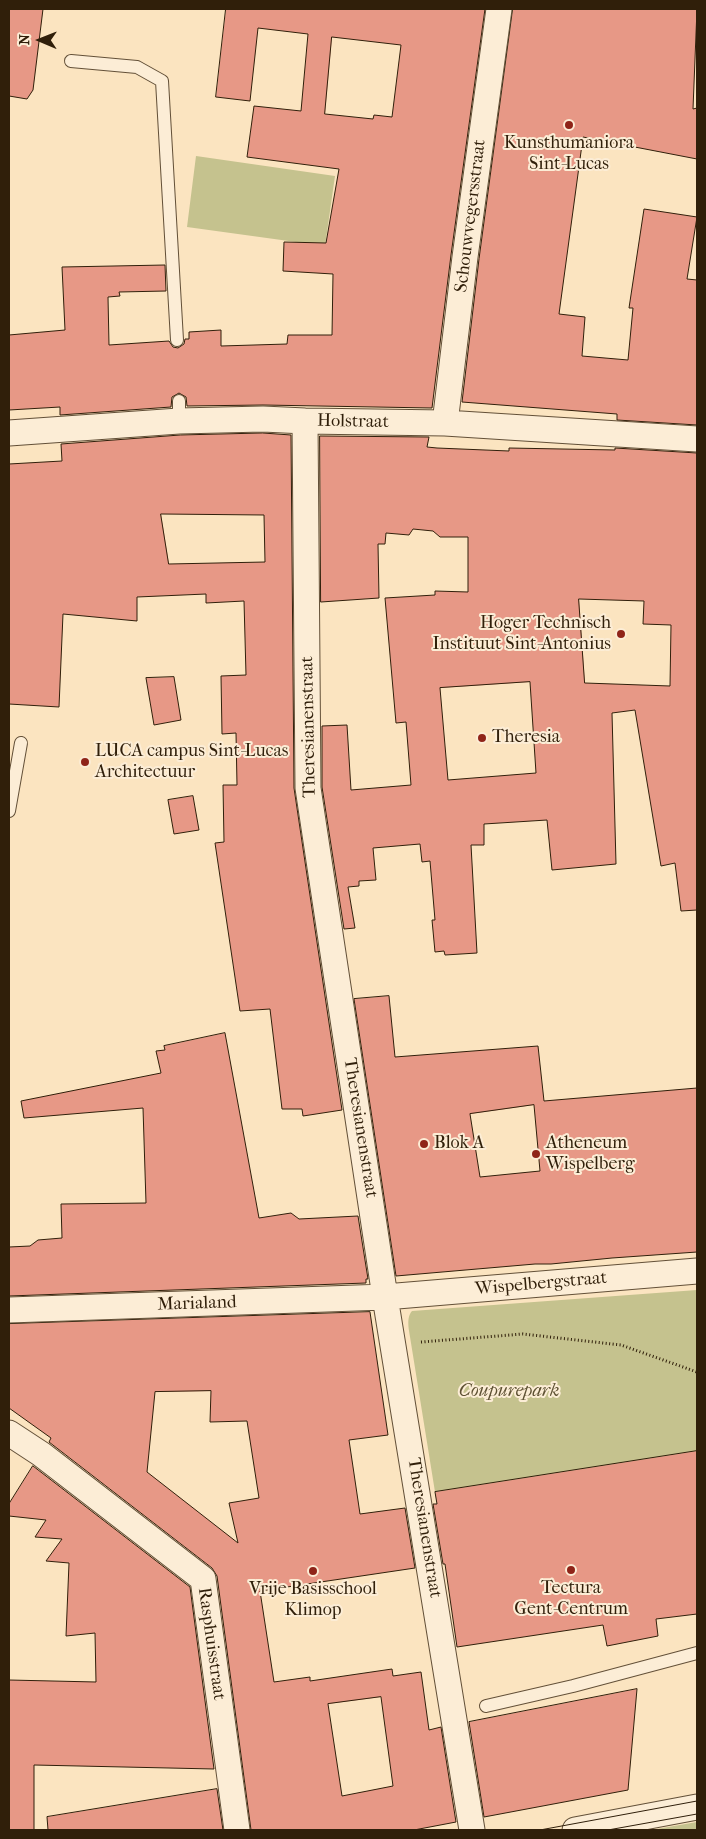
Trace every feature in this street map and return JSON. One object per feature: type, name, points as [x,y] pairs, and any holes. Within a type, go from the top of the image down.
[{"type":"street","name":"Schouwvegersstraat","points":[[446,423],[465,257],[499,9]]},
{"type":"street","name":"Holstraat","points":[[9,433],[179,411],[263,419],[446,423],[697,439]]},
{"type":"street","name":"Theresianenstraat","points":[[305,421],[308,788],[385,1297],[472,1830]]},
{"type":"street","name":"Wispelbergstraat","points":[[385,1297],[697,1271]]},
{"type":"street","name":"Marialand","points":[[9,1310],[385,1297]]},
{"type":"street","name":"Rasphuisstraat","points":[[9,1433],[41,1454],[203,1579],[237,1830]]},
{"type":"street","points":[[575,1830],[697,1807]]},
{"type":"lane","points":[[71,62],[137,68],[162,82],[176,340]]},
{"type":"lane","points":[[9,811],[21,743]]},
{"type":"lane","points":[[486,1706],[573,1686],[697,1652]]},
{"type":"path","points":[[394,1346],[524,1334],[621,1345],[697,1372]]},
{"type":"green space","points":[[196,156],[335,176],[325,246],[187,227]]},
{"type":"green space","name":"Coupurepark","points":[[697,1290],[697,1451],[435,1492],[409,1331],[408,1322],[412,1311]]},
{"type":"green space","points":[[697,1822],[697,1830],[651,1830]]},
{"type":"building","points":[[9,9],[43,9],[33,90],[27,99],[9,96]]},
{"type":"building","points":[[226,9],[485,9],[432,408],[263,405],[187,406],[186,397],[179,393],[172,397],[171,407],[60,415],[60,407],[9,410],[9,335],[65,330],[62,267],[165,265],[166,291],[119,292],[120,296],[108,297],[109,345],[169,341],[173,347],[178,348],[184,344],[185,339],[189,339],[189,332],[221,330],[221,346],[287,344],[288,335],[332,335],[333,274],[283,271],[284,242],[326,243],[339,169],[247,157],[254,106],[301,111],[308,34],[258,28],[250,101],[216,97]],"holes":[[[332,37],[401,45],[392,117],[374,115],[373,119],[325,114]]]},
{"type":"building","points":[[513,9],[697,9],[693,109],[697,108],[697,159],[583,137],[559,314],[585,317],[582,356],[628,360],[633,308],[629,308],[644,209],[697,217],[687,279],[697,280],[697,425],[617,420],[617,414],[462,402],[479,259]]},
{"type":"building","points":[[263,433],[291,435],[294,788],[342,1110],[303,1116],[302,1109],[282,1109],[270,1009],[240,1011],[215,843],[224,842],[223,785],[237,785],[236,733],[222,734],[221,676],[246,675],[244,601],[206,603],[206,594],[137,597],[137,621],[63,614],[59,707],[9,704],[9,464],[62,461],[61,444],[180,435]],"holes":[[[161,514],[264,515],[265,562],[169,564]]]},
{"type":"building","points":[[320,436],[429,437],[427,447],[437,448],[509,451],[509,448],[615,450],[615,448],[697,453],[697,910],[681,911],[675,863],[661,866],[635,710],[612,713],[616,864],[552,870],[547,820],[484,824],[484,845],[471,845],[477,953],[445,955],[444,951],[435,952],[432,920],[435,920],[430,861],[422,862],[420,844],[373,848],[376,880],[359,881],[359,886],[348,887],[355,928],[344,929],[322,787],[322,726],[347,725],[351,790],[411,785],[406,722],[396,723],[385,598],[435,595],[435,591],[468,592],[468,537],[440,537],[433,531],[413,529],[409,535],[386,533],[385,544],[378,544],[379,598],[321,602]],"holes":[[[579,599],[644,601],[643,624],[671,625],[670,686],[585,683]],[[530,682],[536,773],[448,780],[440,688]]]},
{"type":"building","points":[[174,677],[181,720],[154,725],[146,678]]},
{"type":"building","points":[[193,796],[199,830],[174,834],[168,800]]},
{"type":"building","name":"Atheneum Wispelberg","points":[[389,996],[395,1057],[538,1046],[544,1101],[697,1088],[697,1252],[396,1276],[354,999]],"holes":[[[534,1105],[540,1171],[480,1177],[470,1114]]]},
{"type":"building","points":[[225,1033],[259,1218],[291,1213],[299,1219],[358,1216],[368,1279],[366,1279],[366,1283],[9,1296],[9,1247],[30,1246],[38,1240],[62,1238],[61,1204],[146,1203],[143,1108],[24,1118],[21,1101],[161,1073],[156,1051],[165,1050],[164,1046]]},
{"type":"building","name":"Vrije Basisschool Klimop","points":[[370,1312],[388,1435],[349,1440],[360,1514],[405,1508],[415,1568],[260,1591],[274,1682],[310,1677],[310,1681],[392,1669],[393,1676],[421,1672],[429,1730],[441,1727],[456,1822],[414,1830],[251,1830],[217,1576],[212,1568],[49,1442],[51,1438],[9,1408],[9,1324]],"holes":[[[211,1391],[210,1422],[247,1421],[259,1498],[229,1503],[238,1543],[147,1472],[155,1392]],[[381,1697],[393,1786],[342,1796],[328,1704]]]},
{"type":"building","points":[[697,1451],[697,1614],[656,1619],[658,1636],[607,1646],[603,1625],[457,1647],[445,1564],[443,1564],[433,1504],[437,1504],[435,1492]]},
{"type":"building","points":[[33,1466],[190,1587],[214,1769],[34,1765],[34,1830],[9,1830],[9,1680],[96,1682],[95,1633],[66,1636],[69,1563],[46,1561],[62,1539],[35,1537],[46,1520],[9,1516],[9,1504]]},
{"type":"building","points":[[637,1689],[628,1790],[484,1817],[469,1722]]},
{"type":"building","points":[[217,1789],[223,1830],[48,1830],[47,1817]]},
{"type":"tram line","points":[[540,1830],[697,1801]]},
{"type":"tram line","points":[[608,1830],[697,1814]]},
{"type":"place","name":"Kunsthumaniora Sint-Lucas","points":[[569,125]]},
{"type":"place","name":"Hoger Technisch Instituut Sint-Antonius","points":[[621,634]]},
{"type":"place","name":"Theresia","points":[[482,738]]},
{"type":"place","name":"LUCA campus Sint-Lucas Architectuur","points":[[85,762]]},
{"type":"place","name":"Blok A","points":[[424,1144]]},
{"type":"place","name":"Atheneum Wispelberg","points":[[536,1154]]},
{"type":"place","name":"Tectura Gent-Centrum","points":[[571,1570]]},
{"type":"place","name":"Vrije Basisschool Klimop","points":[[313,1571]]}]
